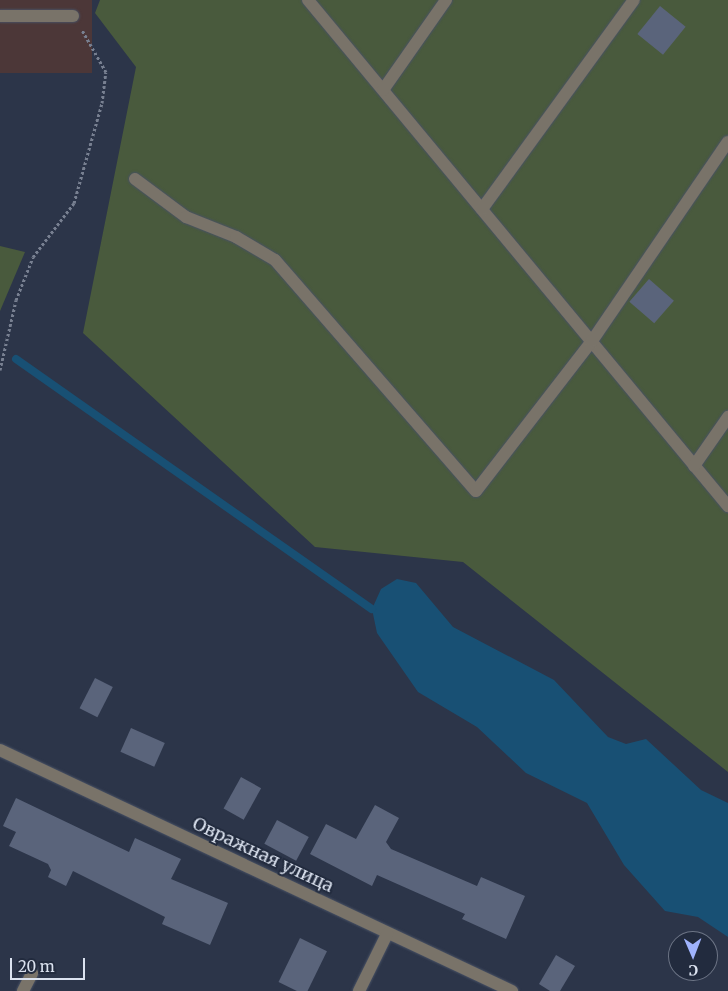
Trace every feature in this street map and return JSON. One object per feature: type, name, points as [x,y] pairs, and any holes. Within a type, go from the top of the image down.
[{"type":"street","points":[[308,0],[728,506]]},
{"type":"street","points":[[383,90],[446,0]]},
{"type":"street","points":[[482,209],[634,0]]},
{"type":"street","points":[[0,16],[73,16]]},
{"type":"street","points":[[135,179],[186,217],[236,237],[274,260],[476,491],[592,341],[728,142]]},
{"type":"street","points":[[694,466],[728,417]]},
{"type":"street","name":"Овражная улица","points":[[0,750],[387,934],[512,991]]},
{"type":"street","points":[[358,991],[387,934]]},
{"type":"street","points":[[23,991],[32,973]]},
{"type":"path","points":[[0,370],[16,300],[33,257],[74,203],[102,103],[106,72],[73,16]]},
{"type":"shaded area","points":[[0,0],[92,0],[92,73],[0,73]]},
{"type":"green space","points":[[100,0],[728,0],[728,772],[463,562],[315,547],[83,333],[136,67],[95,13]]},
{"type":"green space","points":[[0,246],[25,252],[0,311]]},
{"type":"water","points":[[397,579],[416,583],[453,627],[554,680],[608,737],[626,744],[646,739],[701,790],[728,803],[728,937],[698,917],[665,911],[624,865],[587,803],[526,773],[477,727],[418,692],[377,633],[372,609],[381,589]]},
{"type":"building","points":[[660,6],[686,27],[663,55],[637,34]]},
{"type":"building","points":[[649,279],[674,301],[654,323],[629,302]]},
{"type":"building","points":[[95,678],[113,687],[97,717],[80,708]]},
{"type":"building","points":[[131,728],[165,743],[154,767],[120,752]]},
{"type":"building","points":[[241,777],[261,788],[244,820],[224,808]]},
{"type":"building","points":[[16,798],[129,852],[135,838],[181,859],[171,879],[228,903],[210,945],[162,924],[165,917],[73,871],[66,886],[48,877],[51,870],[48,864],[9,846],[16,832],[3,826]]},
{"type":"building","points":[[375,805],[399,818],[386,842],[391,849],[477,886],[481,877],[525,896],[506,939],[462,919],[465,914],[377,875],[372,886],[310,854],[326,824],[356,839]]},
{"type":"building","points":[[277,820],[309,837],[296,861],[264,844]]},
{"type":"building","points":[[300,938],[327,951],[308,991],[297,991],[279,982]]},
{"type":"building","points":[[556,955],[575,966],[560,991],[550,991],[539,984]]},
{"type":"waterway","points":[[16,359],[372,609]]}]
